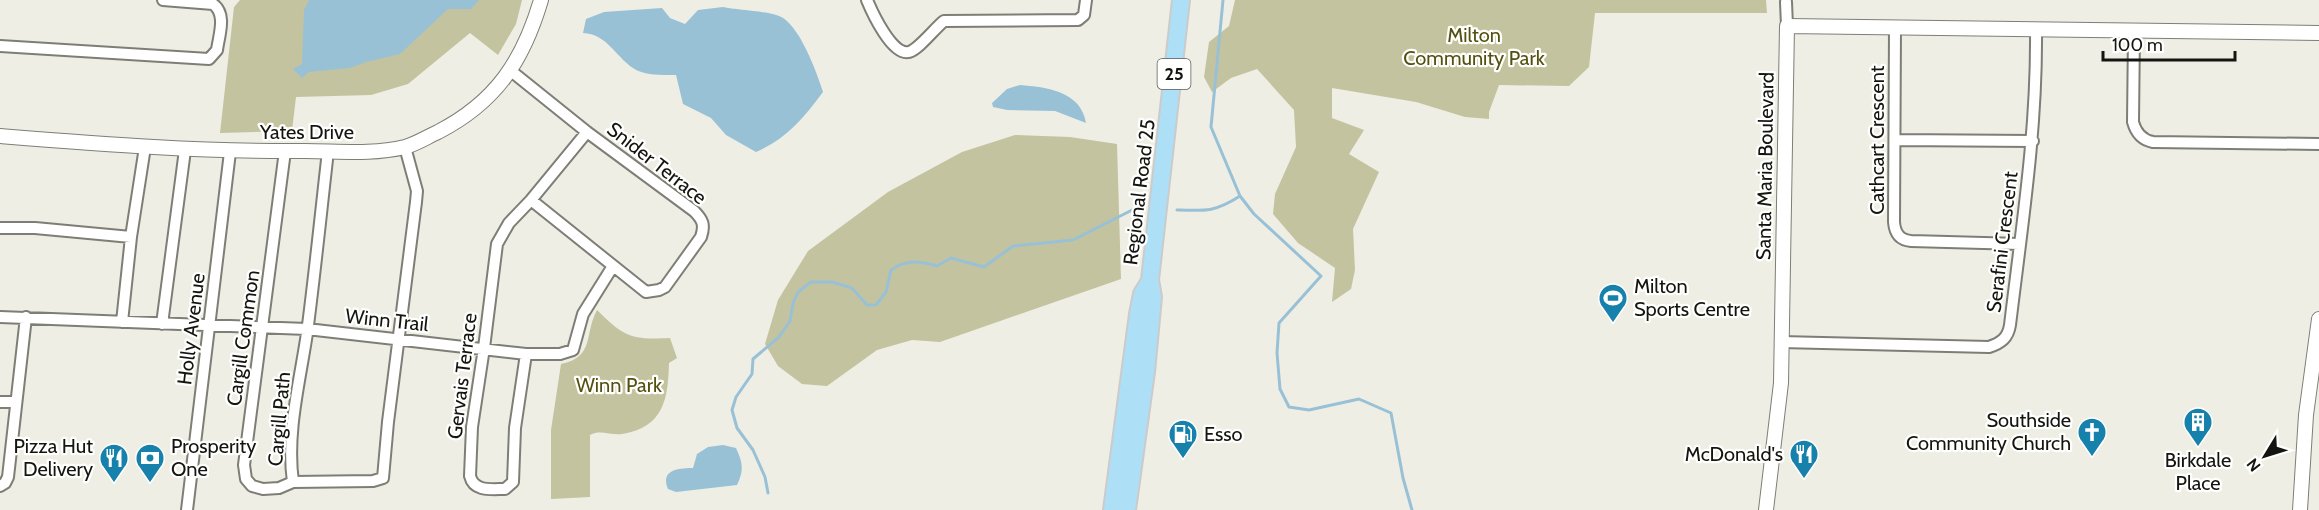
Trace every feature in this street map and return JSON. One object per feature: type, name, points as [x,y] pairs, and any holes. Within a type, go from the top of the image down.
[{"type":"main road","name":"Regional Road 25","points":[[1127,510],[1147,362],[1153,297],[1150,280],[1181,0]]},
{"type":"main road","name":"Regional Road 25","points":[[1112,510],[1138,314],[1142,294],[1150,280]]},
{"type":"street","points":[[0,46],[209,59],[215,55],[222,15],[219,8],[213,4],[163,0]]},
{"type":"street","name":"Yates Drive","points":[[0,136],[230,152],[328,151],[351,153],[405,147],[444,129],[469,114],[490,95],[511,71],[527,41],[541,0]]},
{"type":"street","points":[[867,0],[878,24],[896,47],[908,53],[944,21],[1078,20],[1084,15],[1086,0]]},
{"type":"street","name":"Santa Maria Boulevard","points":[[1766,510],[1779,404],[1786,1]]},
{"type":"street","points":[[1787,26],[2319,33]]},
{"type":"street","name":"Cathcart Crescent","points":[[1895,28],[1894,222],[1898,235],[1904,240],[2020,244]]},
{"type":"street","name":"Serafini Crescent","points":[[1781,342],[1989,347],[1997,344],[2008,333],[2033,141],[2036,30]]},
{"type":"street","points":[[2134,32],[2133,122],[2135,129],[2143,138],[2153,142],[2319,144]]},
{"type":"street","name":"Snider Terrace","points":[[511,71],[587,132],[694,211],[703,222],[701,237],[665,286],[659,290],[646,292],[531,200]]},
{"type":"street","name":"Gervais Terrace","points":[[526,354],[515,428],[513,482],[505,489],[479,488],[471,482],[470,476],[472,427],[496,244],[509,223],[587,132]]},
{"type":"street","points":[[1895,140],[2033,141]]},
{"type":"street","points":[[122,322],[131,237],[145,147]]},
{"type":"street","name":"Cargill Path","points":[[328,151],[294,421],[290,465],[292,482],[373,481],[383,478],[417,191],[405,147]]},
{"type":"street","points":[[162,324],[185,150]]},
{"type":"street","name":"Holly Avenue","points":[[187,510],[230,152]]},
{"type":"street","name":"Cargill Common","points":[[285,152],[264,327],[244,465],[246,479],[252,486],[262,489],[279,488],[292,482]]},
{"type":"street","points":[[0,228],[35,228],[131,237]]},
{"type":"street","name":"Winn Trail","points":[[0,317],[307,329],[526,354],[560,354],[573,350],[583,314],[614,266]]},
{"type":"street","points":[[0,486],[8,477],[26,317]]},
{"type":"street","points":[[2300,510],[2306,415],[2319,319]]},
{"type":"street","points":[[0,402],[16,402]]},
{"type":"green space","points":[[240,0],[522,0],[516,24],[498,55],[470,33],[408,84],[371,95],[296,97],[292,131],[220,133],[234,7]]},
{"type":"green space","name":"Milton Community Park","points":[[1235,0],[1766,0],[1767,13],[1595,13],[1589,67],[1569,86],[1499,85],[1489,112],[1489,119],[1465,117],[1416,102],[1332,88],[1332,118],[1364,130],[1349,154],[1379,172],[1353,229],[1355,270],[1351,289],[1332,302],[1335,268],[1298,243],[1273,214],[1275,194],[1296,147],[1294,110],[1257,69],[1231,78],[1212,92],[1204,77],[1209,42],[1229,26]]},
{"type":"green space","points":[[1015,135],[1070,137],[1117,144],[1121,279],[940,342],[912,340],[877,350],[827,386],[802,384],[778,366],[765,344],[778,300],[808,251],[888,192],[962,152]]},
{"type":"green space","name":"Winn Park","points":[[597,310],[614,326],[629,335],[670,338],[677,358],[669,363],[665,399],[655,418],[647,425],[622,434],[594,433],[590,435],[590,497],[551,499],[551,430],[561,364],[572,361],[584,350]]},
{"type":"water","points":[[309,0],[479,0],[471,9],[448,9],[400,54],[350,68],[309,72],[302,78],[293,69],[302,64],[304,10]]},
{"type":"water","points":[[723,7],[774,14],[786,20],[800,38],[823,92],[794,127],[767,147],[756,152],[726,135],[711,118],[683,104],[676,75],[638,71],[605,41],[583,33],[586,19],[604,12],[662,8],[670,18],[685,24],[698,10]]},
{"type":"water","points":[[1020,85],[1051,89],[1070,97],[1083,112],[1086,123],[1055,111],[1007,110],[993,107],[992,103],[1007,89]]},
{"type":"water","points":[[723,445],[736,448],[740,458],[742,471],[737,485],[676,492],[668,489],[666,478],[668,474],[676,470],[693,468],[697,454],[708,447]]},
{"type":"waterway","points":[[1223,0],[1211,127],[1240,196],[1254,214],[1321,276],[1279,323],[1277,353],[1280,389],[1289,407],[1309,410],[1359,399],[1391,413],[1403,478],[1412,510]]},
{"type":"waterway","points":[[1177,210],[1210,209],[1224,205],[1240,196]]},
{"type":"waterway","points":[[768,493],[765,477],[753,450],[737,428],[732,410],[736,397],[752,374],[753,359],[779,337],[790,321],[793,303],[798,292],[811,282],[832,282],[852,288],[867,305],[876,305],[886,292],[891,270],[902,264],[919,262],[937,266],[951,258],[984,267],[1013,246],[1073,240],[1140,206]]},
{"type":"place","name":"Milton Sports Centre","points":[[1613,324]]},
{"type":"place","name":"Birkdale Place","points":[[2198,448]]},
{"type":"place","name":"Southside Community Church","points":[[2092,458]]},
{"type":"place","name":"Esso","points":[[1183,460]]},
{"type":"place","name":"McDonald's","points":[[1804,480]]},
{"type":"place","name":"Pizza Hut Delivery","points":[[114,484]]},
{"type":"place","name":"Prosperity One","points":[[150,484]]}]
